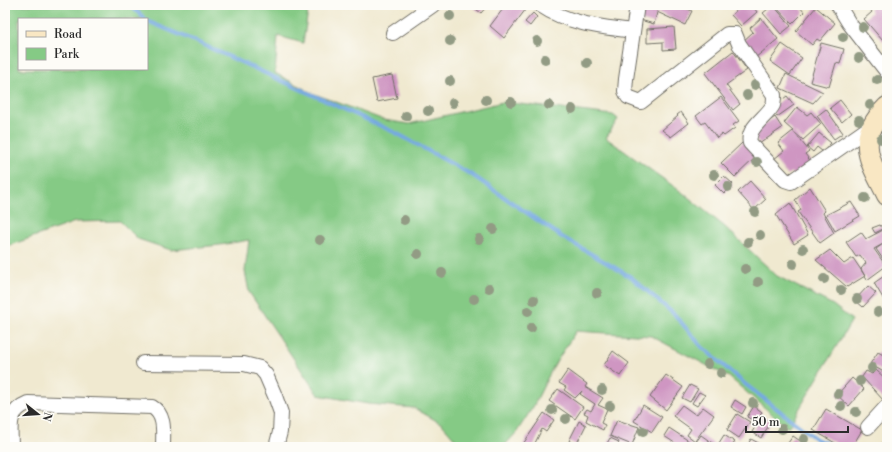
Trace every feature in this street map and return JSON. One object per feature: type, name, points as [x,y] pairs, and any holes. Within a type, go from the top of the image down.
[{"type":"main road","points":[[887,107],[879,115],[873,125],[867,148],[869,159],[887,195]]},
{"type":"street","points":[[393,33],[433,5]]},
{"type":"street","points":[[540,5],[563,17],[582,24],[633,31]]},
{"type":"street","points":[[637,5],[625,91],[628,97],[641,102],[727,34],[735,34],[739,44],[774,95],[773,105],[751,133],[749,139],[750,143],[784,180],[791,182],[873,125]]},
{"type":"street","points":[[838,5],[849,23],[887,72]]},
{"type":"street","points":[[143,363],[244,364],[260,368],[266,375],[281,412],[280,432],[276,447]]},
{"type":"street","points":[[11,447],[11,419],[17,407],[28,403],[152,407],[157,410],[161,416],[163,447]]},
{"type":"street","points":[[868,427],[887,406]]},
{"type":"green space","points":[[5,5],[309,5],[303,43],[278,36],[275,73],[312,93],[384,120],[409,124],[503,102],[613,115],[618,119],[606,138],[683,193],[725,227],[777,276],[833,305],[852,320],[788,428],[729,377],[651,336],[576,331],[553,367],[533,407],[516,433],[503,447],[462,447],[442,424],[414,408],[368,404],[318,395],[249,292],[245,271],[249,240],[220,245],[171,250],[138,239],[120,221],[75,222],[5,247]]},
{"type":"building","points":[[471,5],[488,5],[481,13]]},
{"type":"building","points":[[506,5],[529,5],[504,38],[490,26]]},
{"type":"building","points":[[643,5],[659,5],[654,24],[640,20]]},
{"type":"building","points":[[661,5],[679,5],[692,11],[685,25],[657,12]]},
{"type":"building","points":[[743,5],[752,5],[757,12],[741,26],[731,15]]},
{"type":"building","points":[[773,5],[791,26],[781,34],[763,13]]},
{"type":"building","points":[[774,5],[801,5],[800,7],[804,12],[792,24]]},
{"type":"building","points":[[878,5],[887,5],[887,37],[883,41],[864,19],[872,12],[870,9],[873,6],[875,8]]},
{"type":"building","points":[[816,7],[835,23],[820,41],[817,39],[812,45],[796,31]]},
{"type":"building","points":[[533,13],[537,17],[530,26],[525,22]]},
{"type":"building","points":[[761,18],[778,39],[755,58],[742,42],[753,32],[750,28]]},
{"type":"building","points":[[674,27],[676,49],[663,50],[663,42],[647,43],[647,29]]},
{"type":"building","points":[[821,43],[844,49],[840,64],[836,63],[829,87],[810,82]]},
{"type":"building","points":[[782,44],[802,58],[790,75],[770,61]]},
{"type":"building","points":[[733,51],[747,70],[726,85],[740,104],[733,110],[705,73]]},
{"type":"building","points":[[786,74],[823,92],[813,103],[780,88]]},
{"type":"building","points":[[392,75],[397,98],[377,102],[372,79]]},
{"type":"building","points":[[787,96],[794,105],[777,117],[771,108]]},
{"type":"building","points":[[721,97],[739,121],[733,125],[735,128],[724,136],[722,134],[717,138],[705,122],[702,124],[696,116]]},
{"type":"building","points":[[840,100],[851,114],[842,122],[830,108]]},
{"type":"building","points":[[797,107],[807,115],[811,112],[821,124],[803,140],[784,123]]},
{"type":"building","points":[[826,109],[843,133],[834,139],[817,116]]},
{"type":"building","points":[[681,112],[689,123],[671,137],[662,130]]},
{"type":"building","points":[[775,117],[782,128],[759,144],[752,134]]},
{"type":"building","points":[[793,131],[809,151],[805,154],[812,163],[794,177],[791,172],[787,175],[774,159],[784,151],[778,143]]},
{"type":"building","points":[[819,133],[831,143],[823,152],[817,147],[813,152],[807,147]]},
{"type":"building","points":[[743,142],[757,156],[735,177],[721,163]]},
{"type":"building","points":[[724,176],[733,184],[724,194],[715,185]]},
{"type":"building","points":[[750,181],[766,199],[754,210],[738,192]]},
{"type":"building","points":[[810,187],[825,211],[823,213],[834,233],[820,243],[798,212],[801,210],[795,200]]},
{"type":"building","points":[[851,202],[860,216],[835,231],[826,215]]},
{"type":"building","points":[[790,203],[808,235],[794,244],[776,215]]},
{"type":"building","points":[[880,225],[883,229],[875,233],[872,228]]},
{"type":"building","points":[[883,230],[887,235],[887,260],[885,262],[876,249],[883,244],[874,249],[886,266],[867,280],[861,269],[866,263],[860,255],[856,257],[846,242],[861,232],[866,239]]},
{"type":"building","points":[[830,250],[844,264],[853,258],[865,276],[847,287],[816,260]]},
{"type":"building","points":[[887,274],[887,305],[874,283]]},
{"type":"building","points":[[868,286],[876,293],[863,307],[855,300]]},
{"type":"building","points":[[613,351],[629,363],[620,376],[604,365]]},
{"type":"building","points":[[878,352],[887,357],[887,374],[870,364]]},
{"type":"building","points":[[568,370],[587,384],[585,387],[603,398],[598,405],[607,409],[601,423],[605,425],[603,430],[586,421],[588,415],[584,413],[587,409],[591,411],[595,404],[580,394],[582,391],[575,398],[564,390],[566,387],[559,383]]},
{"type":"building","points":[[876,370],[887,380],[887,398],[884,401],[862,377],[866,371],[872,374]]},
{"type":"building","points":[[666,375],[683,387],[666,410],[650,397]]},
{"type":"building","points":[[852,378],[864,389],[849,406],[837,395]]},
{"type":"building","points":[[690,385],[698,389],[690,402],[682,398]]},
{"type":"building","points":[[558,389],[583,407],[575,419],[549,401]]},
{"type":"building","points":[[699,392],[705,395],[697,406],[692,403]]},
{"type":"building","points":[[735,400],[746,407],[742,414],[731,407]]},
{"type":"building","points":[[643,405],[662,417],[652,432],[634,421]]},
{"type":"building","points":[[682,405],[696,415],[703,407],[714,415],[695,441],[687,435],[691,429],[673,416]]},
{"type":"building","points":[[754,406],[762,412],[756,422],[747,417]]},
{"type":"building","points":[[826,409],[862,430],[852,447],[842,447],[813,430]]},
{"type":"building","points":[[544,413],[554,420],[546,432],[542,429],[533,447],[527,447],[523,444]]},
{"type":"building","points":[[737,414],[750,422],[739,438],[727,430]]},
{"type":"building","points":[[762,416],[771,422],[761,438],[752,432]]},
{"type":"building","points":[[617,420],[639,427],[632,445],[610,436]]},
{"type":"building","points":[[579,421],[586,425],[576,445],[569,441]]},
{"type":"building","points":[[669,428],[692,443],[689,447],[681,447],[664,436]]},
{"type":"building","points":[[885,433],[887,433],[887,447],[881,447]]},
{"type":"building","points":[[701,435],[717,447],[703,447],[696,442]]},
{"type":"building","points":[[724,435],[735,442],[731,447],[717,446]]},
{"type":"building","points":[[793,436],[809,447],[785,447]]},
{"type":"building","points":[[610,438],[619,442],[617,447],[605,447]]},
{"type":"building","points":[[751,439],[766,447],[747,446]]},
{"type":"waterway","points":[[130,5],[144,18]]},
{"type":"waterway","points":[[148,21],[197,42],[396,133],[472,175],[562,237],[631,277],[675,315],[702,347],[745,384],[816,439],[836,447]]}]
